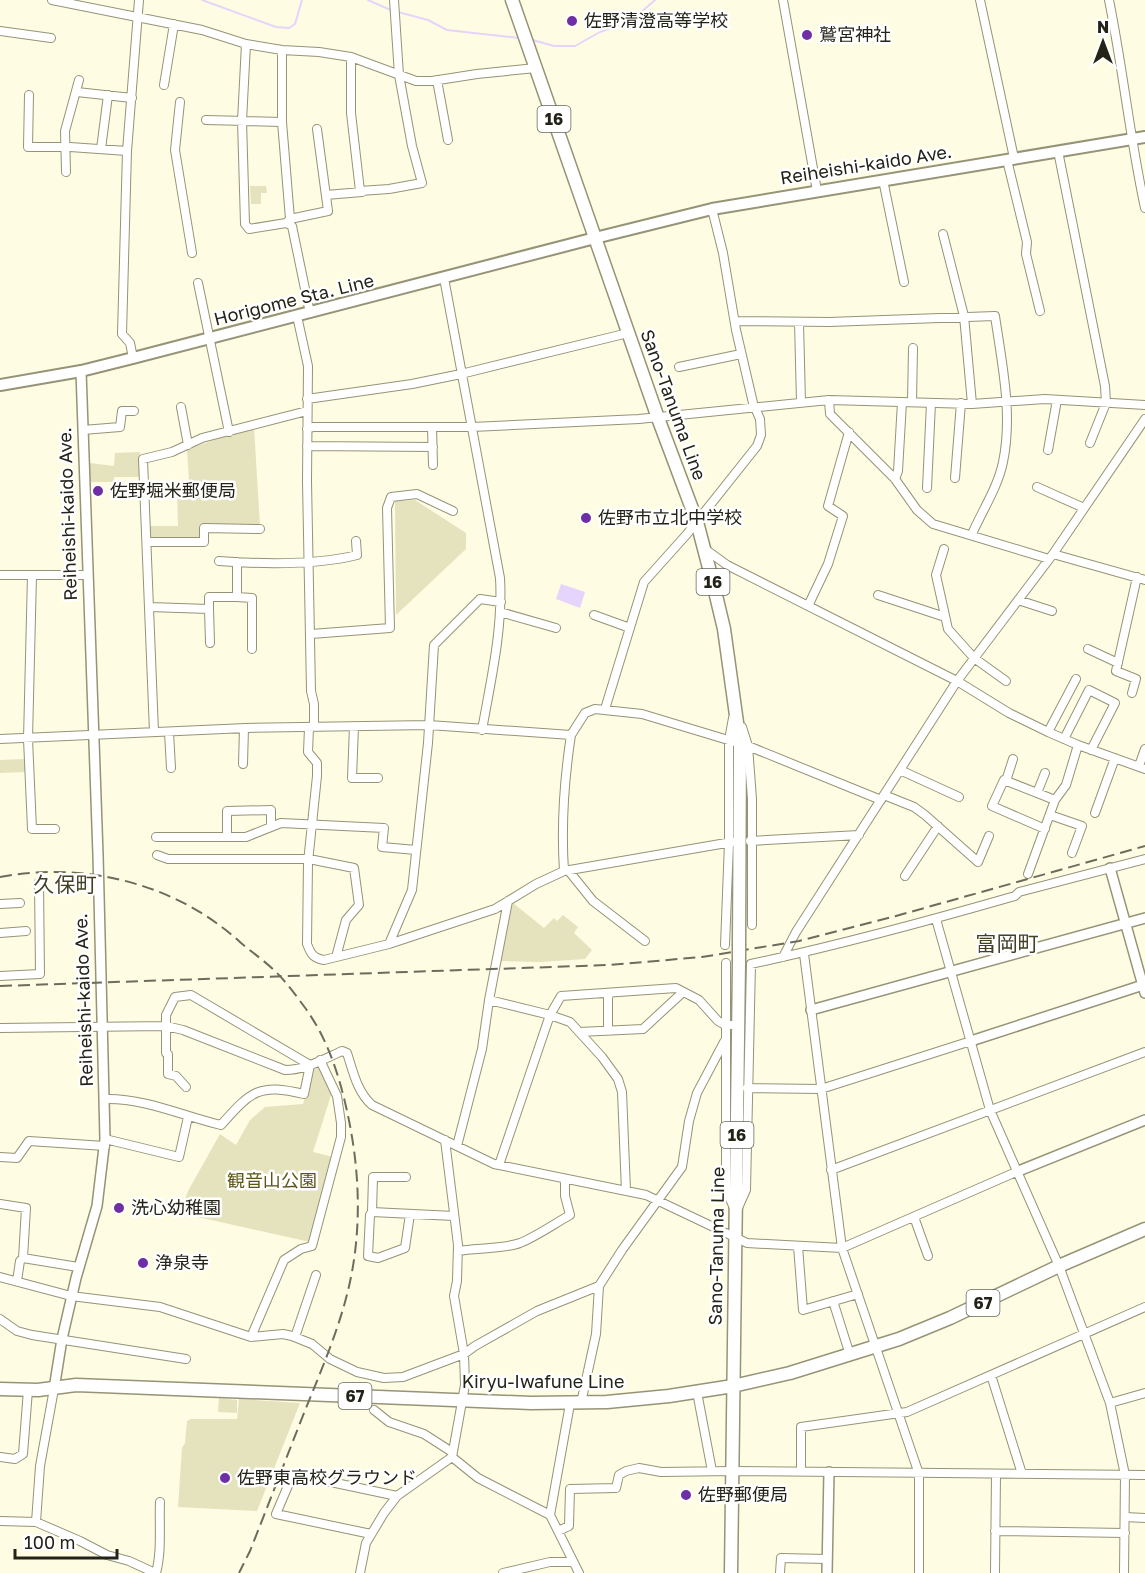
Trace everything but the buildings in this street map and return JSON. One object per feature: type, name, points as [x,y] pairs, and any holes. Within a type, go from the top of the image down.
[{"type":"main road","name":"Sano-Tanuma Line","points":[[512,0],[696,522],[724,629],[735,705],[739,743],[739,962],[731,1573]]},
{"type":"main road","name":"Reiheishi-kaido Ave.","points":[[595,237],[712,209],[1145,137]]},
{"type":"main road","name":"Horigome Sta. Line","points":[[0,385],[81,371],[595,237]]},
{"type":"main road","name":"Kiryu-Iwafune Line","points":[[54,1389],[87,1386],[463,1401],[575,1403],[645,1399],[697,1392],[790,1372],[875,1347],[950,1318],[1059,1266],[1145,1229]]},
{"type":"main road","name":"67","points":[[0,1389],[54,1389]]},
{"type":"street","points":[[52,0],[202,30],[246,44],[351,57],[416,81],[537,68]]},
{"type":"street","points":[[133,358],[130,343],[122,334],[127,152],[140,0]]},
{"type":"street","points":[[326,195],[422,183],[412,146],[399,75],[394,0]]},
{"type":"street","points":[[783,0],[817,191]]},
{"type":"street","points":[[980,0],[1027,242],[1026,254],[1040,311]]},
{"type":"street","points":[[1109,0],[1131,139],[1145,208]]},
{"type":"street","points":[[164,85],[174,24]]},
{"type":"street","points":[[0,31],[51,38]]},
{"type":"street","points":[[246,44],[242,121],[245,224],[249,229],[328,211],[317,129]]},
{"type":"street","points":[[282,50],[282,122],[288,221],[292,226],[310,313]]},
{"type":"street","points":[[351,57],[351,113],[359,189],[362,192]]},
{"type":"street","points":[[66,172],[65,131],[79,80]]},
{"type":"street","points":[[437,80],[448,140]]},
{"type":"street","points":[[77,92],[132,98]]},
{"type":"street","points":[[29,95],[28,147],[65,147],[127,152]]},
{"type":"street","points":[[101,149],[108,95]]},
{"type":"street","points":[[180,102],[175,150],[192,253]]},
{"type":"street","points":[[206,120],[282,122]]},
{"type":"street","points":[[1058,152],[1096,341],[1106,403],[1090,443]]},
{"type":"street","points":[[883,180],[904,282]]},
{"type":"street","points":[[604,709],[644,582],[757,447],[761,435],[760,419],[741,354],[712,209]]},
{"type":"street","points":[[943,234],[964,316],[972,404]]},
{"type":"street","points":[[444,278],[500,578],[500,612],[482,730]]},
{"type":"street","points":[[198,283],[229,432]]},
{"type":"street","points":[[297,316],[308,366],[307,446],[312,727],[308,752],[317,763],[318,776],[309,859],[307,944],[311,954],[324,960],[389,944],[495,909],[566,871],[730,843]]},
{"type":"street","points":[[735,321],[799,322],[995,316],[1007,402],[1003,462],[972,534]]},
{"type":"street","points":[[799,322],[801,402]]},
{"type":"street","points":[[307,399],[412,384],[461,374],[628,333]]},
{"type":"street","points":[[912,402],[913,348]]},
{"type":"street","points":[[679,367],[741,354]]},
{"type":"street","name":"Reiheishi-kaido Ave.","points":[[54,1389],[62,1339],[78,1268],[98,1206],[105,1143],[81,371]]},
{"type":"street","points":[[307,429],[313,427],[472,427],[658,418],[829,400],[972,404],[1057,400],[1145,405]]},
{"type":"street","points":[[829,400],[830,414],[895,479],[917,510],[933,524],[1051,557],[1141,578],[1116,671],[1136,678],[1132,693]]},
{"type":"street","points":[[1048,450],[1057,400]]},
{"type":"street","points":[[895,479],[898,471],[902,402]]},
{"type":"street","points":[[927,488],[931,403]]},
{"type":"street","points":[[955,478],[961,404]]},
{"type":"street","points":[[181,407],[188,445]]},
{"type":"street","points":[[83,430],[120,427],[122,411],[134,411]]},
{"type":"street","points":[[154,732],[143,459],[172,452],[202,438],[307,411]]},
{"type":"street","points":[[783,957],[796,932],[957,681],[1051,557],[1145,419]]},
{"type":"street","points":[[432,427],[432,465]]},
{"type":"street","points":[[808,606],[828,564],[843,516],[828,506],[849,432]]},
{"type":"street","points":[[307,446],[432,447]]},
{"type":"street","points":[[1037,488],[1084,508]]},
{"type":"street","points":[[311,634],[390,628],[387,508],[391,497],[417,494],[453,511]]},
{"type":"street","points":[[147,542],[204,542],[204,528],[260,529]]},
{"type":"street","points":[[219,561],[342,559],[357,555],[356,541]]},
{"type":"street","points":[[704,548],[727,565],[957,681],[1009,713],[1048,732],[1091,750],[1142,767],[1145,749]]},
{"type":"street","points":[[944,549],[936,575],[948,629],[974,658],[1006,681]]},
{"type":"street","points":[[237,562],[237,597]]},
{"type":"street","points":[[0,575],[88,575]]},
{"type":"street","points":[[32,575],[28,739],[32,829],[55,829]]},
{"type":"street","points":[[878,595],[945,617]]},
{"type":"street","points":[[210,643],[209,597],[252,598],[252,649]]},
{"type":"street","points":[[389,944],[412,890],[429,725],[434,645],[480,599],[501,602]]},
{"type":"street","points":[[1018,600],[1052,611]]},
{"type":"street","points":[[149,608],[209,609]]},
{"type":"street","points":[[500,612],[556,628]]},
{"type":"street","points":[[594,615],[630,628]]},
{"type":"street","points":[[1088,649],[1118,663]]},
{"type":"street","points":[[1048,732],[1076,679]]},
{"type":"street","points":[[1064,739],[1089,690],[1115,703],[1091,750]]},
{"type":"street","points":[[645,941],[593,901],[566,871],[561,834],[564,785],[572,735],[585,713],[595,709],[642,714],[739,743],[882,798],[914,807],[978,862],[989,836]]},
{"type":"street","points":[[0,740],[244,728],[429,725],[572,735]]},
{"type":"street","points":[[354,726],[352,778],[378,778]]},
{"type":"street","points":[[243,764],[244,728]]},
{"type":"street","points":[[169,732],[171,768]]},
{"type":"street","points":[[739,743],[752,799],[750,841],[752,925]]},
{"type":"street","points":[[725,945],[730,843],[739,743]]},
{"type":"street","points":[[1028,874],[1055,800],[1066,784],[1078,745]]},
{"type":"street","points":[[1095,813],[1114,758]]},
{"type":"street","points":[[1013,759],[1006,781],[1004,780],[992,806],[1044,829]]},
{"type":"street","points":[[900,770],[959,797]]},
{"type":"street","points":[[1037,793],[1044,773]]},
{"type":"street","points":[[1006,781],[1055,800]]},
{"type":"street","points":[[227,837],[227,811],[271,810],[271,826]]},
{"type":"street","points":[[1050,815],[1082,826],[1072,853]]},
{"type":"street","points":[[156,837],[246,837],[281,823],[384,828],[382,847],[416,850]]},
{"type":"street","points":[[905,876],[938,826]]},
{"type":"street","points":[[750,841],[859,835]]},
{"type":"street","points":[[157,855],[168,859],[309,859],[354,868],[359,905],[346,920],[336,957]]},
{"type":"street","points":[[736,1212],[746,1190],[751,964],[804,954],[936,919],[1015,896],[1019,892],[1145,859]]},
{"type":"street","points":[[747,1088],[821,1089],[1144,987],[1110,868]]},
{"type":"street","points":[[0,976],[40,974],[39,882]]},
{"type":"street","points":[[457,1146],[483,1049],[489,1000],[508,901]]},
{"type":"street","points":[[0,904],[21,903]]},
{"type":"street","points":[[811,1010],[1145,918]]},
{"type":"street","points":[[936,919],[990,1110],[1059,1266],[1110,1403],[1125,1475],[1124,1573]]},
{"type":"street","points":[[0,933],[26,931]]},
{"type":"street","points":[[804,954],[842,1248],[919,1474],[919,1573]]},
{"type":"street","points":[[726,963],[728,1025],[724,1042],[726,1190],[736,1212]]},
{"type":"street","points":[[499,1165],[550,1014],[561,996],[676,988],[699,1000],[718,1021],[728,1025]]},
{"type":"street","points":[[579,1032],[643,1029],[683,992]]},
{"type":"street","points":[[608,993],[608,1031]]},
{"type":"street","points":[[186,1087],[176,1077],[168,1074],[166,1015],[175,998],[191,995],[310,1065]]},
{"type":"street","points":[[489,1000],[550,1014],[570,1022],[618,1078],[622,1092],[626,1191]]},
{"type":"street","points":[[0,1028],[166,1026],[183,1029],[285,1070],[295,1070],[342,1051],[347,1053],[364,1099],[457,1146],[499,1165],[646,1195],[736,1240],[747,1243],[842,1248],[1017,1172],[1145,1120]]},
{"type":"street","points":[[550,1515],[575,1403],[596,1334],[599,1286],[682,1167],[696,1093],[724,1042]]},
{"type":"street","points":[[831,1170],[1145,1052]]},
{"type":"street","points":[[251,1336],[284,1260],[301,1249],[312,1246],[324,1203],[340,1137],[341,1123],[337,1096],[320,1060]]},
{"type":"street","points":[[105,1099],[123,1098],[143,1102],[221,1125],[251,1094],[261,1090],[283,1089],[304,1094],[310,1065]]},
{"type":"street","points":[[1,1159],[17,1158],[29,1141],[105,1143],[179,1157],[188,1117]]},
{"type":"street","points":[[360,1573],[366,1543],[397,1496],[452,1455],[455,1447],[465,1385],[464,1354],[454,1296],[458,1251],[445,1140]]},
{"type":"street","points":[[406,1177],[372,1176],[368,1256],[378,1258],[405,1248],[410,1214]]},
{"type":"street","points":[[458,1251],[486,1247],[500,1248],[520,1243],[570,1215],[565,1197],[565,1179]]},
{"type":"street","points":[[0,1204],[26,1208],[23,1258],[20,1261],[16,1281]]},
{"type":"street","points":[[372,1212],[454,1216]]},
{"type":"street","points":[[914,1217],[928,1256]]},
{"type":"street","points":[[798,1246],[803,1310],[858,1294]]},
{"type":"street","points":[[23,1258],[78,1268]]},
{"type":"street","points":[[296,1337],[316,1275]]},
{"type":"street","points":[[0,1277],[72,1296],[160,1307],[251,1336],[283,1334],[296,1337],[312,1344],[330,1359],[357,1372],[384,1378],[403,1377],[464,1354],[537,1311],[599,1286]]},
{"type":"street","points":[[832,1301],[850,1355]]},
{"type":"street","points":[[801,1471],[801,1428],[907,1412],[1145,1307]]},
{"type":"street","points":[[0,1319],[17,1330],[32,1335],[186,1359]]},
{"type":"street","points":[[992,1375],[1022,1474]]},
{"type":"street","points":[[36,1522],[40,1466],[54,1389]]},
{"type":"street","points":[[0,1457],[15,1459],[23,1454],[28,1390]]},
{"type":"street","points":[[697,1392],[712,1470]]},
{"type":"street","points":[[1110,1403],[1145,1393]]},
{"type":"street","points":[[374,1410],[389,1422],[424,1434],[478,1478],[550,1515],[579,1573]]},
{"type":"street","points":[[558,1531],[568,1526],[570,1489],[616,1488],[619,1475],[626,1470],[639,1468],[661,1472],[732,1470],[1145,1475]]},
{"type":"street","points":[[827,1573],[829,1472]]},
{"type":"street","points":[[371,1534],[276,1514],[293,1474],[397,1496]]},
{"type":"street","points":[[994,1573],[996,1474]]},
{"type":"street","points":[[0,1521],[36,1522],[107,1555],[129,1561],[156,1573],[160,1557],[158,1543],[160,1502]]},
{"type":"street","points":[[1125,1517],[1145,1518]]},
{"type":"street","points":[[995,1532],[1125,1533]]},
{"type":"street","points":[[780,1573],[781,1558],[827,1559]]},
{"type":"street","points":[[503,1573],[550,1562],[573,1562]]},
{"type":"green space","points":[[250,186],[266,186],[267,193],[261,193],[261,204],[251,204]]},
{"type":"green space","points":[[254,427],[260,526],[202,526],[202,539],[149,540],[149,526],[178,526],[177,488],[189,481],[187,449]]},
{"type":"green space","points":[[140,452],[142,477],[114,477],[114,482],[90,482],[90,463],[114,466],[115,453]]},
{"type":"green space","points":[[415,500],[466,533],[466,549],[396,615],[395,501]]},
{"type":"green space","points":[[26,759],[26,772],[0,773],[0,760]]},
{"type":"green space","points":[[513,903],[544,928],[554,918],[557,921],[563,915],[578,927],[574,933],[592,950],[585,959],[540,962],[499,961],[510,907]]},
{"type":"green space","name":"観音山公園","points":[[321,1066],[332,1092],[313,1152],[333,1157],[310,1242],[180,1213],[188,1191],[220,1134],[236,1145],[250,1120],[265,1107],[303,1104],[313,1069]]},
{"type":"green space","points":[[219,1398],[237,1400],[237,1413],[218,1412]]},
{"type":"green space","name":"佐野東高校グラウンド","points":[[239,1399],[300,1403],[257,1511],[178,1507],[182,1448],[185,1443],[187,1421],[191,1419],[237,1419]]},
{"type":"shaded area","points":[[561,584],[585,592],[580,608],[556,599]]},
{"type":"waterway","points":[[202,0],[276,27],[289,28],[295,24],[302,0]]},
{"type":"waterway","points":[[368,0],[393,11]]},
{"type":"waterway","points":[[529,39],[554,46],[575,46],[600,32],[631,21],[655,0]]},
{"type":"waterway","points":[[398,12],[428,20],[447,30],[520,38]]},
{"type":"railway","points":[[0,986],[609,965],[702,957],[799,941],[1145,846]]},
{"type":"railway","points":[[0,877],[65,872],[97,875],[159,892],[188,906],[216,923],[281,977],[314,1021],[327,1045],[336,1071],[351,1131],[358,1194],[357,1235],[351,1277],[343,1311],[325,1360],[250,1551],[239,1573]]},
{"type":"place","name":"佐野清澄高等学校","points":[[572,21]]},
{"type":"place","name":"鷲宮神社","points":[[807,35]]},
{"type":"place","name":"佐野堀米郵便局","points":[[98,491]]},
{"type":"place","name":"佐野市立北中学校","points":[[586,518]]},
{"type":"place","name":"洗心幼稚園","points":[[119,1208]]},
{"type":"place","name":"浄泉寺","points":[[143,1263]]},
{"type":"place","name":"佐野東高校グラウンド","points":[[225,1478]]},
{"type":"place","name":"佐野郵便局","points":[[686,1495]]},
{"type":"district","name":"久保町","points":[[65,885]]},
{"type":"district","name":"富岡町","points":[[1007,944]]}]
